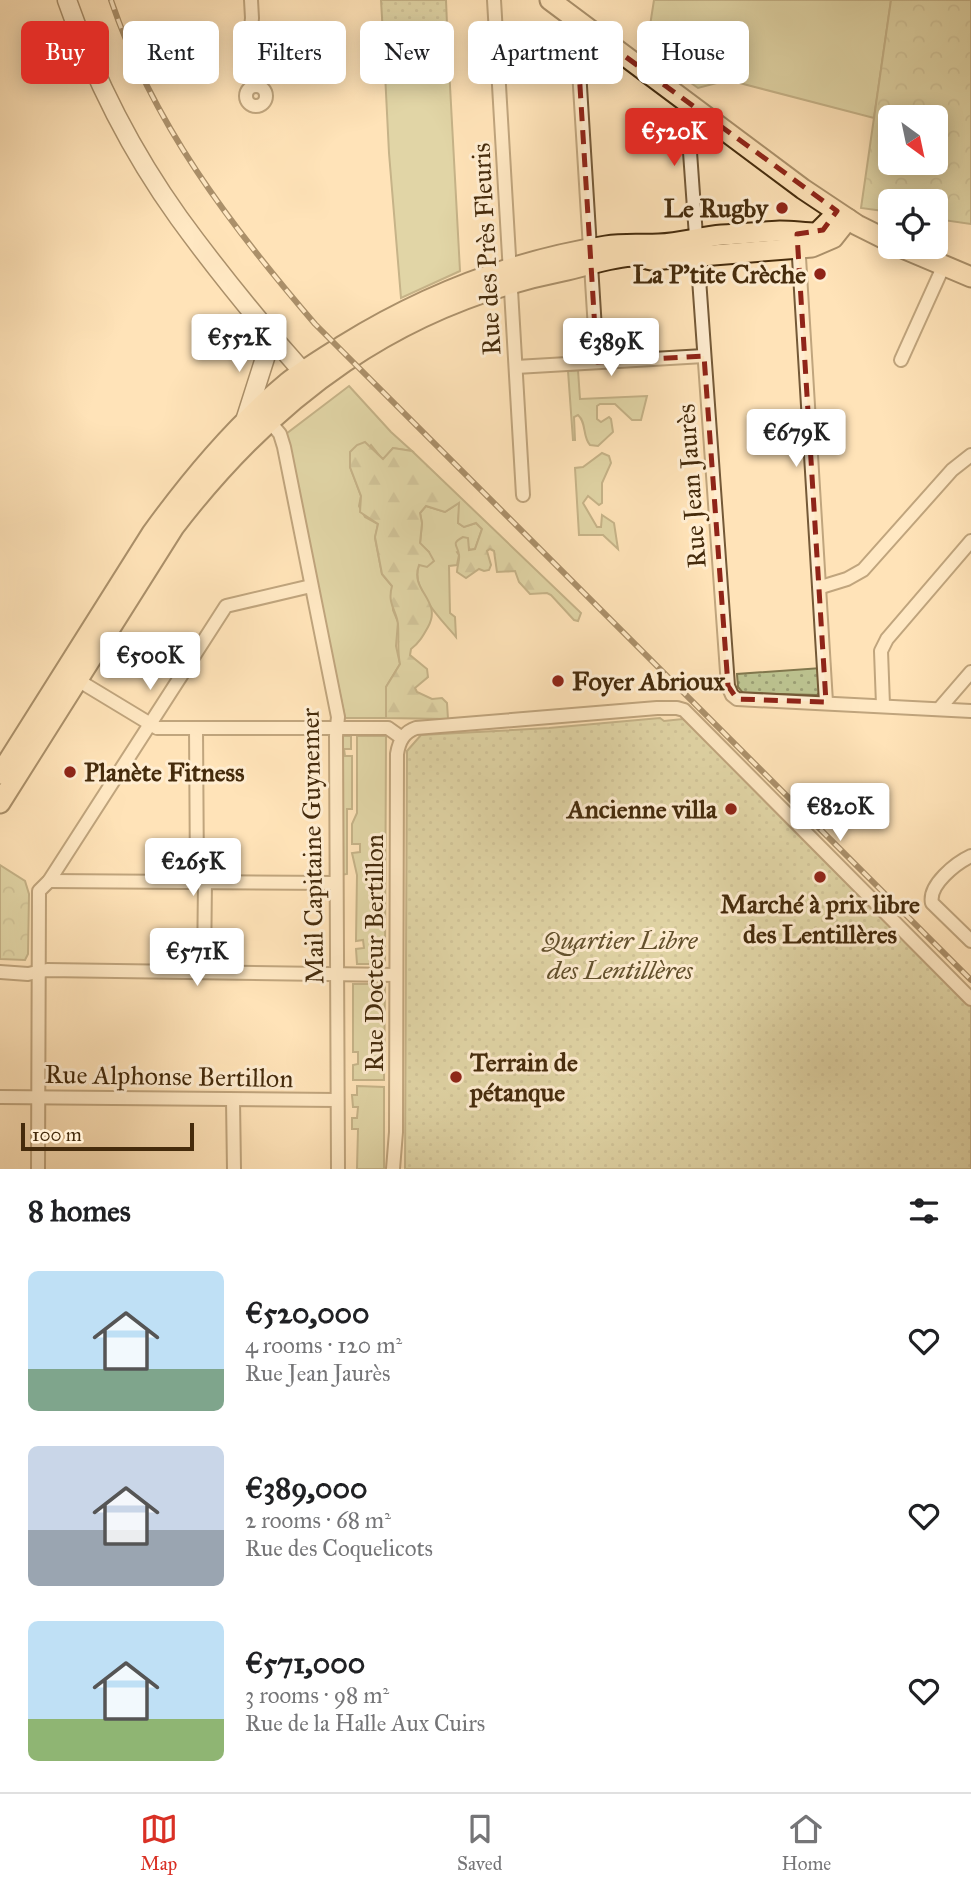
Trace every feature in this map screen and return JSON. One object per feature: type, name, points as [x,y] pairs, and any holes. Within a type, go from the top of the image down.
[{"type":"main road","points":[[67,0],[81,42],[120,125],[158,187],[271,336],[308,377]]},
{"type":"main road","points":[[550,0],[570,7],[582,21]]},
{"type":"main road","points":[[623,55],[843,215],[878,235]]},
{"type":"main road","points":[[0,803],[174,527],[264,414],[374,326],[430,298],[591,257],[612,245],[659,244],[696,247],[782,231],[798,242],[843,215]]},
{"type":"main road","points":[[929,259],[971,277]]},
{"type":"main road","points":[[244,424],[271,336]]},
{"type":"main road","points":[[0,774],[152,533],[201,469],[244,424],[264,414]]},
{"type":"street","points":[[251,0],[253,86]]},
{"type":"street","name":"Rue des Près Fleuris","points":[[494,0],[523,495]]},
{"type":"street","points":[[580,84],[597,362]]},
{"type":"street","name":"Rue Jean Jaurès","points":[[697,109],[688,124],[728,686],[737,699],[826,702]]},
{"type":"street","points":[[798,242],[826,702],[971,711]]},
{"type":"street","points":[[901,360],[944,265]]},
{"type":"street","points":[[516,367],[704,356]]},
{"type":"street","name":"Mail Capitaine Guynemer","points":[[264,414],[280,433],[284,447],[338,717],[338,1169]]},
{"type":"street","points":[[821,587],[847,579],[863,570],[952,470],[971,455]]},
{"type":"street","points":[[883,705],[881,651],[887,639],[971,541]]},
{"type":"street","points":[[38,1169],[39,891],[49,881],[226,606],[311,586]]},
{"type":"street","points":[[939,709],[971,672]]},
{"type":"street","points":[[76,679],[157,728],[388,728],[402,738],[410,730],[424,726],[657,708],[684,710],[971,999]]},
{"type":"street","points":[[197,728],[205,971]]},
{"type":"street","name":"Rue Docteur Bertillon","points":[[393,1169],[396,1132],[397,754],[402,738]]},
{"type":"street","points":[[971,856],[960,862],[934,888],[931,896],[932,903],[971,941]]},
{"type":"street","points":[[49,881],[336,883]]},
{"type":"street","points":[[0,972],[205,971],[396,975]]},
{"type":"street","name":"Rue Alphonse Bertillon","points":[[0,1097],[337,1100]]},
{"type":"street","points":[[233,1100],[234,1169]]},
{"type":"highlighted area","points":[[589,30],[837,211],[823,230],[797,234],[826,702],[737,699],[728,686],[704,356],[597,362],[578,54]]},
{"type":"green space","points":[[381,0],[446,0],[447,21],[382,21]]},
{"type":"green space","points":[[654,0],[891,0],[874,118],[743,84],[749,84],[749,21],[651,21]]},
{"type":"green space","points":[[891,0],[971,0],[971,224],[948,221],[948,189],[878,189],[878,210],[861,208]]},
{"type":"green space","points":[[386,84],[450,84],[460,271],[401,298]]},
{"type":"green space","points":[[692,84],[713,84],[698,88]]},
{"type":"green space","points":[[578,370],[580,399],[647,396],[641,420],[632,420],[615,404],[600,404],[597,406],[597,419],[601,422],[609,417],[613,432],[598,446],[590,445],[578,415],[574,417],[573,440],[568,371]]},
{"type":"green space","points":[[349,386],[412,451],[393,448],[383,460],[371,445],[350,467],[361,496],[359,506],[365,517],[378,524],[375,538],[382,574],[392,586],[393,610],[398,622],[396,646],[400,664],[386,687],[386,718],[345,718],[286,434]]},
{"type":"green space","points":[[365,442],[383,459],[393,448],[412,451],[581,613],[578,621],[574,620],[551,595],[530,594],[519,582],[515,571],[497,572],[494,551],[490,549],[487,551],[491,565],[489,570],[479,569],[466,578],[457,572],[457,541],[463,537],[468,538],[469,550],[475,549],[482,529],[476,523],[464,527],[458,523],[459,503],[445,512],[426,506],[420,513],[420,543],[434,561],[427,567],[419,565],[417,574],[418,582],[432,610],[432,618],[423,636],[411,649],[410,655],[427,669],[428,677],[415,688],[417,692],[432,699],[442,698],[447,703],[448,719],[386,718],[386,687],[400,664],[398,624],[391,602],[392,586],[382,574],[375,537],[378,524],[360,512],[361,496],[350,467],[350,452]]},
{"type":"green space","points":[[602,453],[609,456],[611,463],[602,483],[602,503],[599,505],[588,496],[583,503],[597,527],[601,527],[602,515],[614,523],[618,549],[603,535],[579,535],[575,468],[583,467]]},
{"type":"green space","points":[[460,502],[458,523],[464,527],[476,523],[482,529],[475,549],[470,550],[468,546],[457,552],[457,565],[449,566],[450,613],[455,617],[456,637],[428,604],[417,575],[419,565],[423,565],[429,552],[420,544],[420,513],[426,506],[445,512]]},
{"type":"green space","points":[[821,668],[822,690],[817,695],[743,693],[738,687],[737,674]]},
{"type":"green space","name":"Quartier Libre des Lentillères","points":[[660,718],[664,721],[683,719],[694,725],[971,1004],[971,1169],[405,1169],[407,751],[421,735]]},
{"type":"green space","points":[[340,736],[351,736],[351,749],[344,749],[345,756],[352,756],[352,809],[347,809],[347,874],[340,875]]},
{"type":"green space","points":[[357,736],[386,736],[385,964],[357,964],[356,949],[364,948],[363,940],[356,941],[357,875],[352,853],[360,852],[360,844],[352,844],[352,824],[357,813]]},
{"type":"green space","points":[[0,865],[25,881],[29,894],[28,954],[25,960],[0,959]]},
{"type":"green space","points":[[353,984],[385,984],[384,1080],[353,1080],[353,1065],[358,1064],[358,1052],[353,1052]]},
{"type":"green space","points":[[357,1086],[384,1087],[384,1169],[357,1169],[358,1129],[352,1129],[352,1118],[357,1118],[358,1107],[353,1107],[352,1095],[357,1095]]},
{"type":"railway","points":[[111,0],[149,89],[197,171],[253,249],[315,324],[971,980]]},
{"type":"place","name":"Le Rugby","points":[[782,208]]},
{"type":"place","name":"La P’tite Crèche","points":[[820,274]]},
{"type":"place","name":"Foyer Abrioux","points":[[558,681]]},
{"type":"place","name":"Planète Fitness","points":[[70,772]]},
{"type":"place","name":"Ancienne villa","points":[[731,809]]},
{"type":"place","name":"Marché à prix libre des Lentillères","points":[[820,877]]},
{"type":"place","name":"Terrain de pétanque","points":[[456,1077]]}]
